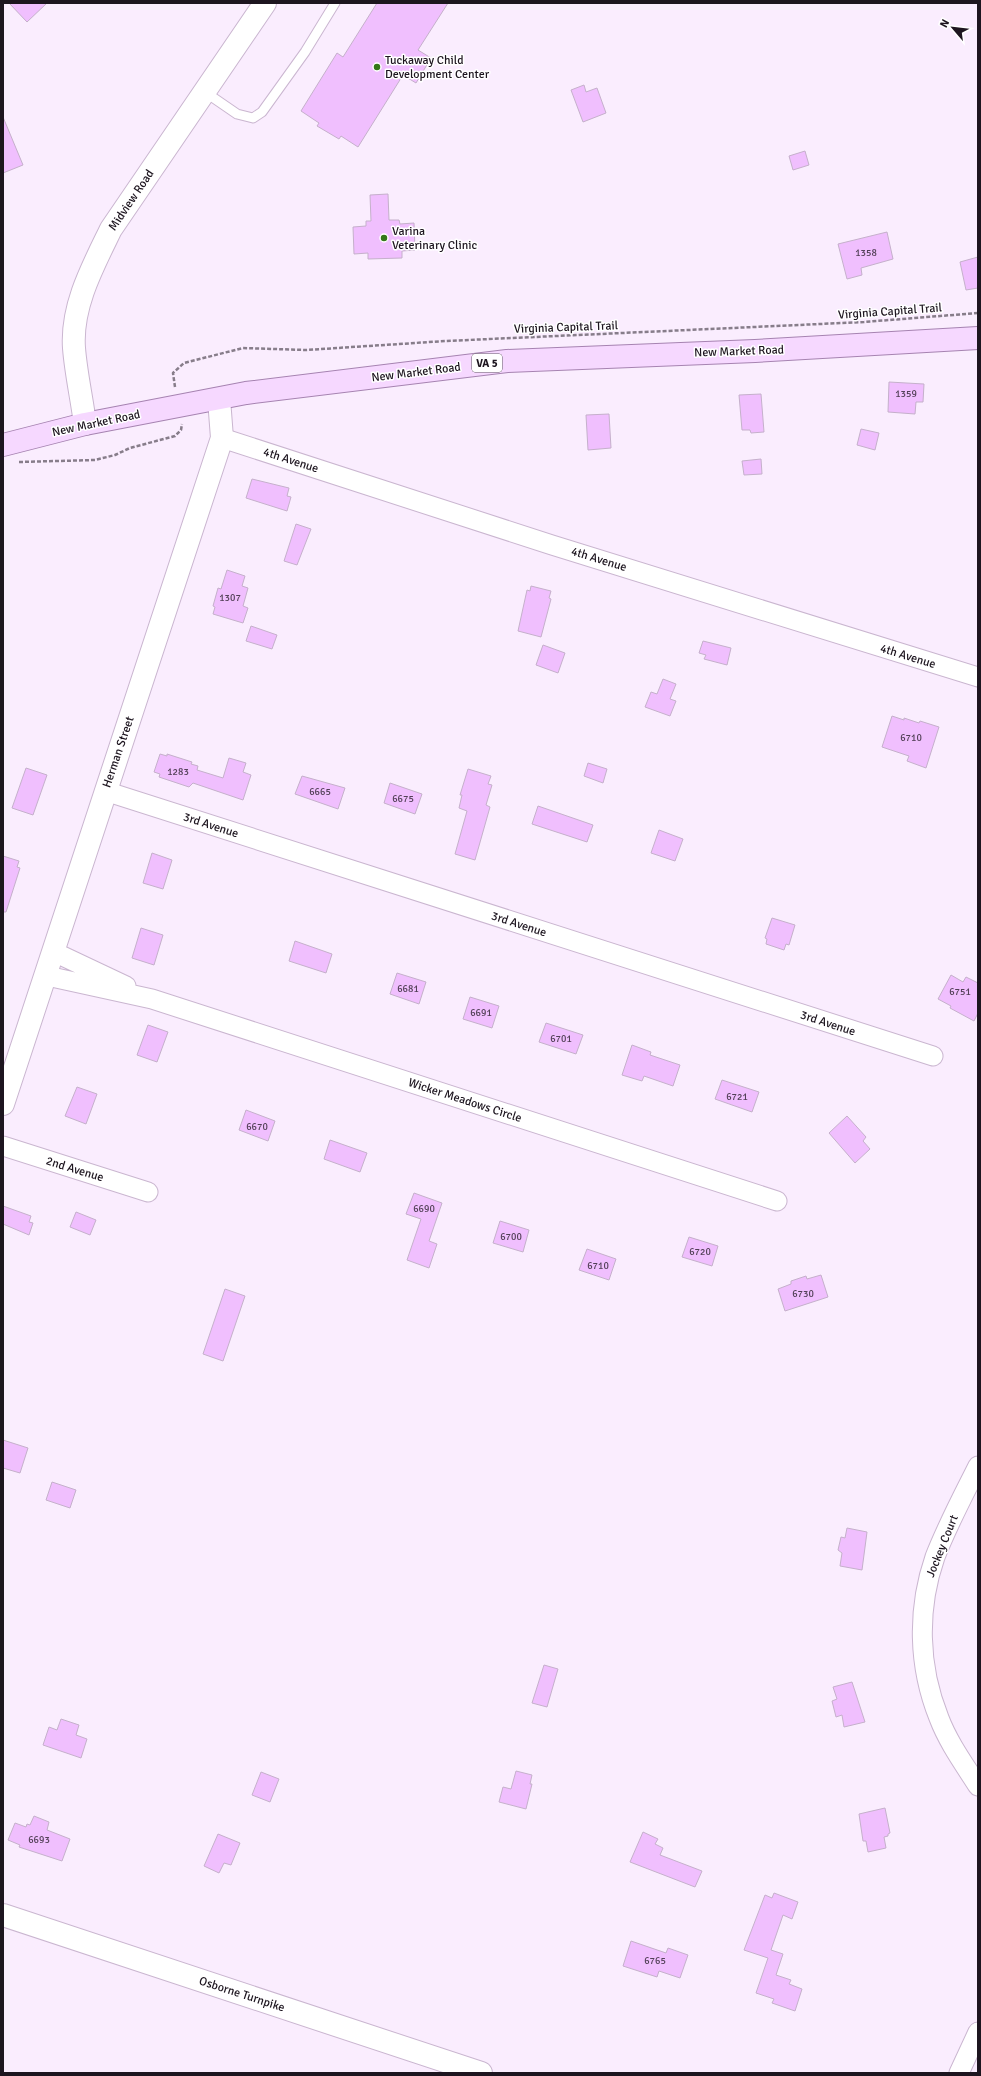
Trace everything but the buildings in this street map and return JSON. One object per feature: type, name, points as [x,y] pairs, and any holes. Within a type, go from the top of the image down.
[{"type":"main road","name":"New Market Road","points":[[3,446],[85,424],[246,393],[507,361],[755,351],[978,338]]},
{"type":"street","name":"Midview Road","points":[[85,424],[74,348],[75,327],[86,284],[111,229],[265,3]]},
{"type":"street","name":"Herman Street","points":[[3,1104],[222,438],[219,399]]},
{"type":"street","name":"4th Avenue","points":[[222,438],[552,545],[978,677]]},
{"type":"street","name":"3rd Avenue","points":[[105,791],[933,1056]]},
{"type":"street","name":"Wicker Meadows Circle","points":[[54,952],[152,999]]},
{"type":"street","name":"Wicker Meadows Circle","points":[[46,976],[152,999],[777,1201]]},
{"type":"street","name":"2nd Avenue","points":[[3,1146],[148,1192]]},
{"type":"street","name":"Jockey Court","points":[[978,1466],[935,1557],[927,1584],[922,1626],[923,1654],[928,1685],[939,1718],[954,1749],[978,1786]]},
{"type":"street","name":"Osborne Turnpike","points":[[3,1915],[481,2073]]},
{"type":"street","points":[[959,2073],[978,2032]]},
{"type":"lane","points":[[205,92],[237,114],[253,118],[262,112],[305,52],[334,3]]},
{"type":"path","name":"Virginia Capital Trail","points":[[175,384],[173,373],[184,363],[243,348],[306,350],[446,341],[864,322],[978,313]]},
{"type":"path","points":[[18,462],[105,458],[130,448],[175,436],[181,430],[182,421]]},
{"type":"place","name":"Tuckaway Child Development Center","points":[[377,67]]},
{"type":"place","name":"Varina Veterinary Clinic","points":[[384,238]]}]
